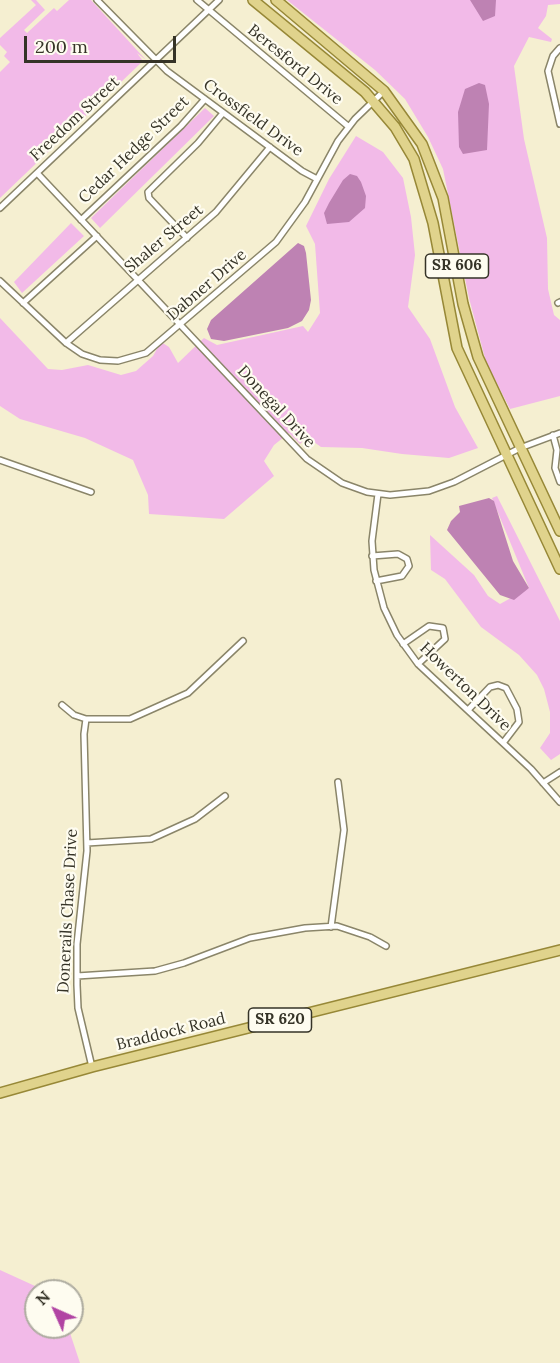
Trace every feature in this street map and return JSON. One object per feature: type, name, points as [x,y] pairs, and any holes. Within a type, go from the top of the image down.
[{"type":"main road","name":"SR 606","points":[[252,0],[324,57],[373,100],[395,127],[420,176],[433,223],[458,348],[560,569]]},
{"type":"main road","name":"SR 606","points":[[276,0],[384,90],[422,144],[434,172],[448,219],[470,333],[478,357],[560,531]]},
{"type":"main road","name":"Braddock Road","points":[[0,1093],[92,1067],[560,950]]},
{"type":"street","name":"Crossfield Drive","points":[[97,0],[156,62],[317,179]]},
{"type":"street","name":"Beresford Drive","points":[[197,0],[208,12],[349,127]]},
{"type":"street","name":"Freedom Street","points":[[0,208],[219,0]]},
{"type":"street","points":[[560,48],[553,56],[548,72],[560,124]]},
{"type":"street","name":"Dabner Drive","points":[[0,281],[66,343],[91,358],[118,361],[146,353],[276,242],[297,216],[349,127],[384,90]]},
{"type":"street","name":"Cedar Hedge Street","points":[[81,220],[182,126],[205,99]]},
{"type":"street","points":[[187,238],[149,198],[148,192],[198,143],[223,112]]},
{"type":"street","name":"Shaler Street","points":[[66,343],[227,201],[270,147]]},
{"type":"street","name":"Donegal Drive","points":[[37,173],[318,469],[342,483],[378,494],[404,495],[429,491],[520,448],[560,433]]},
{"type":"street","points":[[23,303],[97,236]]},
{"type":"street","points":[[553,435],[557,450],[555,468],[560,482]]},
{"type":"street","points":[[0,460],[91,492]]},
{"type":"street","name":"Howerton Drive","points":[[378,494],[373,526],[372,556],[376,581],[384,608],[403,644],[418,664],[503,743],[560,802]]},
{"type":"street","points":[[372,556],[399,554],[407,559],[409,566],[402,576],[376,581]]},
{"type":"street","points":[[403,644],[429,626],[443,628],[445,639],[418,664]]},
{"type":"street","points":[[62,705],[74,716],[86,719],[130,719],[153,711],[188,693],[243,641]]},
{"type":"street","points":[[468,710],[490,687],[498,685],[506,688],[517,709],[519,722],[516,730],[503,743]]},
{"type":"street","name":"Donerails Chase Drive","points":[[86,719],[84,734],[87,843],[77,976],[78,1008],[92,1067]]},
{"type":"street","points":[[543,783],[560,772]]},
{"type":"street","points":[[330,927],[344,830],[339,782]]},
{"type":"street","points":[[87,843],[152,839],[195,819],[225,796]]},
{"type":"street","points":[[77,976],[155,971],[184,963],[250,938],[305,928],[330,927],[357,932],[386,946]]},
{"type":"shaded area","points":[[31,0],[36,0],[45,10],[24,30],[27,33],[54,8],[57,11],[69,0],[91,0],[146,60],[137,53],[143,61],[0,198],[0,72],[10,62],[4,56],[7,52],[0,45],[0,38],[36,5]]},
{"type":"shaded area","points":[[287,0],[560,0],[560,4],[548,5],[546,16],[538,28],[552,39],[551,42],[529,37],[514,66],[524,139],[547,238],[548,289],[554,315],[560,320],[560,396],[510,409],[486,362],[469,298],[443,169],[428,137],[405,99],[375,70]]},
{"type":"shaded area","points":[[470,0],[496,0],[495,16],[483,21]]},
{"type":"shaded area","points":[[479,83],[485,85],[489,104],[487,150],[463,154],[459,147],[458,112],[465,89]]},
{"type":"shaded area","points":[[205,108],[214,116],[100,228],[91,218]]},
{"type":"shaded area","points":[[356,136],[383,152],[403,178],[411,217],[415,255],[408,307],[430,339],[455,407],[478,448],[449,458],[362,448],[321,447],[307,437],[300,444],[289,433],[274,445],[264,461],[274,476],[224,519],[149,514],[148,495],[133,460],[85,438],[20,419],[0,406],[0,318],[48,369],[62,370],[88,365],[121,375],[136,371],[153,356],[161,342],[169,347],[178,363],[204,338],[217,345],[303,326],[308,332],[320,313],[315,244],[306,226],[329,179]]},
{"type":"shaded area","points":[[350,174],[357,176],[361,182],[366,196],[365,208],[349,222],[327,224],[324,213],[343,180]]},
{"type":"shaded area","points":[[71,223],[84,236],[22,293],[14,282]]},
{"type":"shaded area","points":[[298,243],[304,246],[306,253],[311,300],[309,310],[302,321],[288,328],[224,341],[211,339],[207,329],[211,320]]},
{"type":"shaded area","points":[[497,496],[560,621],[560,754],[551,760],[540,748],[550,733],[550,712],[544,689],[537,675],[519,655],[481,627],[445,579],[431,570],[430,535],[474,575],[488,596],[500,604],[529,588],[492,498]]},
{"type":"shaded area","points":[[489,498],[494,501],[513,561],[529,588],[514,600],[500,595],[447,530],[451,521],[460,512],[459,506]]},
{"type":"shaded area","points":[[0,1270],[24,1281],[24,1339],[72,1339],[80,1363],[0,1363]]}]
